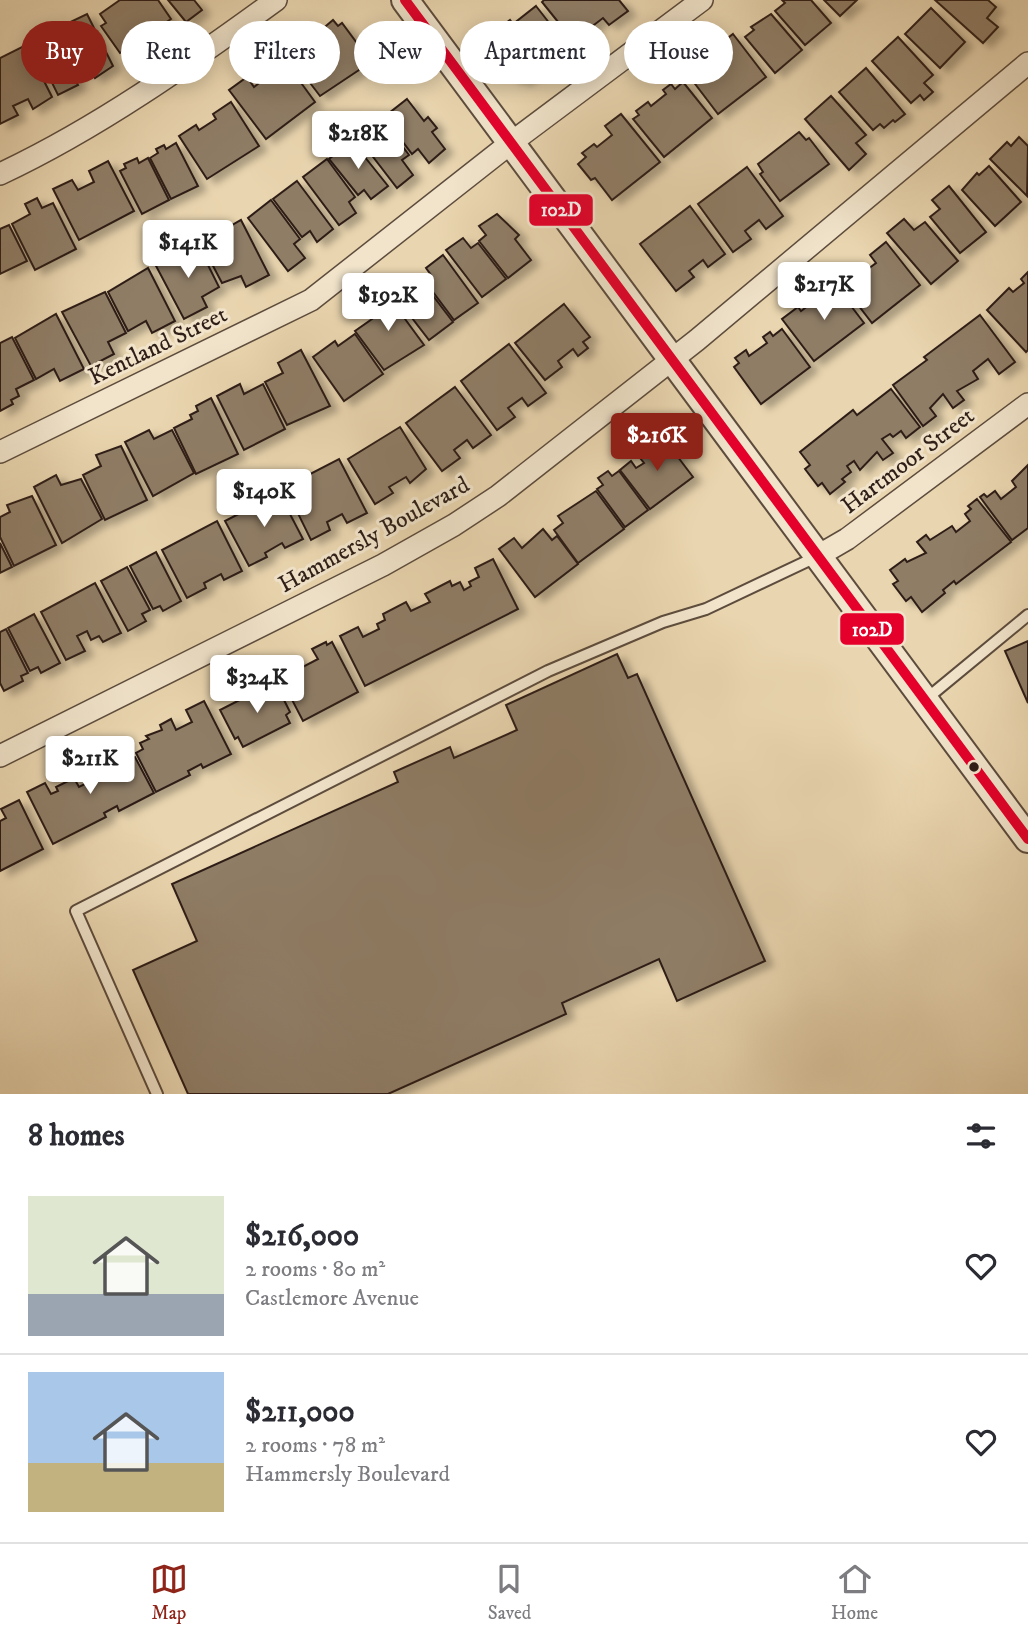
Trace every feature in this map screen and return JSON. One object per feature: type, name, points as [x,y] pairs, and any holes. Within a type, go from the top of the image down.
[{"type":"street","points":[[0,174],[64,142],[189,63],[276,0]]},
{"type":"street","points":[[405,0],[816,557],[1025,828]]},
{"type":"street","name":"Kentland Street","points":[[0,452],[311,300],[512,142],[702,0]]},
{"type":"street","name":"Hammersly Boulevard","points":[[0,756],[383,565],[454,525],[498,496],[672,360],[1028,63]]},
{"type":"street","name":"Hartmoor Street","points":[[816,557],[847,539],[1028,404]]},
{"type":"lane","points":[[157,1094],[75,911],[548,671],[663,622],[706,610],[816,557]]},
{"type":"lane","points":[[925,700],[1028,615]]},
{"type":"building","points":[[120,0],[158,0],[171,19],[121,21],[120,53],[107,35],[107,21],[100,14]]},
{"type":"building","points":[[168,0],[194,0],[202,10],[185,21]]},
{"type":"building","points":[[619,0],[628,11],[610,24],[610,21],[603,18],[599,21],[557,21],[542,2]]},
{"type":"building","points":[[782,0],[811,0],[831,23],[805,45],[775,11],[785,3]]},
{"type":"building","points":[[824,0],[857,0],[840,16]]},
{"type":"building","points":[[935,0],[988,0],[996,7],[987,18],[998,27],[983,43]]},
{"type":"building","points":[[536,6],[548,21],[517,21]]},
{"type":"building","points":[[931,8],[965,42],[940,68],[905,34]]},
{"type":"building","points":[[87,14],[90,21],[72,21]]},
{"type":"building","points":[[771,14],[802,50],[775,73],[745,37],[754,30],[751,27]]},
{"type":"building","points":[[342,23],[354,39],[354,73],[340,83]]},
{"type":"building","points":[[733,34],[766,77],[718,114],[695,84],[733,84]]},
{"type":"building","points":[[898,37],[933,75],[924,83],[933,92],[924,100],[920,95],[911,103],[872,61]]},
{"type":"building","points":[[21,48],[21,84],[46,84],[52,97],[33,109],[28,99],[13,106],[18,115],[0,124],[0,58]]},
{"type":"building","points":[[107,54],[113,66],[107,70]]},
{"type":"building","points":[[866,68],[905,114],[884,128],[880,124],[873,130],[839,92]]},
{"type":"building","points":[[53,84],[78,85],[58,95]]},
{"type":"building","points":[[237,84],[252,84],[254,87],[258,84],[302,84],[315,102],[266,139],[229,90]]},
{"type":"building","points":[[311,84],[338,84],[320,96]]},
{"type":"building","points":[[671,84],[675,89],[685,84],[712,118],[664,157],[633,119],[639,115],[636,111],[648,102],[651,106],[666,94],[663,90]]},
{"type":"building","points":[[831,96],[866,135],[856,143],[866,154],[849,170],[805,119]]},
{"type":"building","points":[[407,99],[424,121],[428,117],[437,128],[432,132],[445,149],[429,163],[418,149],[412,154],[384,117]]},
{"type":"building","points":[[231,102],[259,146],[207,179],[179,136],[196,125],[199,130],[216,119],[213,114]]},
{"type":"building","points":[[621,114],[660,162],[612,200],[595,178],[591,180],[578,164],[586,157],[582,153],[594,144],[597,147],[612,135],[605,126]]},
{"type":"building","points":[[381,118],[409,155],[402,160],[413,175],[397,188],[357,136]]},
{"type":"building","points":[[799,132],[806,140],[809,138],[829,164],[780,201],[760,174],[763,172],[758,164]]},
{"type":"building","points":[[1019,137],[1028,146],[1027,196],[990,159],[1007,142],[1011,146]]},
{"type":"building","points":[[352,141],[388,186],[371,199],[364,190],[358,195],[329,159]]},
{"type":"building","points":[[176,143],[198,186],[171,199],[150,158],[158,153],[156,149],[164,145],[166,149]]},
{"type":"building","points":[[137,158],[139,163],[148,158],[169,200],[142,214],[120,171],[126,168],[124,164]]},
{"type":"building","points":[[327,159],[355,197],[349,202],[356,213],[339,225],[303,177]]},
{"type":"building","points":[[108,161],[134,211],[79,240],[53,189],[72,180],[78,190],[94,182],[89,171]]},
{"type":"building","points":[[989,166],[1021,202],[995,226],[962,190],[977,173],[979,175]]},
{"type":"building","points":[[747,167],[783,216],[766,229],[759,220],[745,231],[751,239],[733,252],[698,204]]},
{"type":"building","points":[[297,181],[333,229],[317,242],[310,231],[302,237],[273,199]]},
{"type":"building","points":[[949,186],[986,232],[960,253],[930,217],[940,209],[932,200]]},
{"type":"building","points":[[37,198],[42,208],[53,203],[76,249],[35,270],[12,224],[30,214],[25,204]]},
{"type":"building","points":[[271,200],[300,239],[294,244],[305,258],[288,271],[248,218]]},
{"type":"building","points":[[690,206],[725,254],[708,267],[703,260],[689,271],[694,277],[676,291],[640,244]]},
{"type":"building","points":[[497,214],[519,235],[515,239],[531,260],[508,278],[479,241],[486,235],[479,226]]},
{"type":"building","points":[[904,219],[914,230],[925,222],[958,261],[931,284],[887,233]]},
{"type":"building","points":[[241,220],[269,275],[246,287],[241,276],[222,283],[201,243]]},
{"type":"building","points":[[9,225],[27,261],[0,274],[0,229]]},
{"type":"building","points":[[463,238],[471,248],[478,243],[506,279],[482,297],[446,250]]},
{"type":"building","points":[[886,242],[920,285],[872,323],[838,279],[853,267],[860,275],[876,263],[870,255]]},
{"type":"building","points":[[198,245],[219,287],[202,297],[207,307],[184,319],[155,264]]},
{"type":"building","points":[[443,255],[478,303],[454,320],[424,280],[431,275],[426,268]]},
{"type":"building","points":[[148,268],[175,321],[152,333],[146,321],[128,331],[108,292]]},
{"type":"building","points":[[1028,272],[1026,352],[987,310],[1009,288],[1013,292],[1024,283],[1021,279]]},
{"type":"building","points":[[409,279],[417,290],[424,284],[453,322],[429,340],[392,292]]},
{"type":"building","points":[[832,281],[864,323],[814,361],[782,319],[798,307],[801,311],[818,298],[815,294]]},
{"type":"building","points":[[105,292],[126,333],[108,342],[114,354],[91,366],[62,312]]},
{"type":"building","points":[[386,293],[424,345],[384,370],[355,331],[372,319],[365,309]]},
{"type":"building","points":[[564,304],[590,337],[583,342],[588,348],[578,356],[573,349],[558,361],[562,367],[545,380],[515,343]]},
{"type":"building","points":[[56,314],[84,369],[60,381],[54,369],[36,379],[15,338]]},
{"type":"building","points":[[980,315],[1015,362],[999,374],[988,359],[973,371],[978,379],[957,391],[964,400],[953,408],[943,394],[930,408],[936,416],[923,426],[893,385],[927,360],[924,357]]},
{"type":"building","points":[[782,329],[810,367],[761,404],[734,367],[739,363],[735,358],[746,350],[749,356],[767,343],[763,337],[770,332],[773,336]]},
{"type":"building","points":[[355,334],[383,374],[344,401],[313,357],[335,341],[338,346]]},
{"type":"building","points":[[12,337],[34,380],[16,389],[19,396],[11,400],[13,404],[0,411],[0,343]]},
{"type":"building","points":[[509,344],[546,393],[528,406],[522,398],[508,408],[515,417],[497,430],[461,381]]},
{"type":"building","points":[[301,350],[330,406],[287,425],[265,382],[283,373],[278,363]]},
{"type":"building","points":[[240,384],[244,394],[263,384],[285,429],[244,450],[217,396]]},
{"type":"building","points":[[455,387],[491,435],[473,448],[467,440],[454,450],[460,458],[442,471],[406,423]]},
{"type":"building","points":[[891,389],[920,427],[906,438],[901,431],[893,437],[890,434],[882,439],[893,453],[883,460],[877,452],[860,470],[854,461],[847,466],[851,472],[842,479],[845,482],[830,494],[822,483],[818,486],[805,469],[810,465],[800,452],[853,410],[857,415]]},
{"type":"building","points":[[211,398],[238,454],[196,474],[174,428],[192,419],[190,415],[198,411],[196,406]]},
{"type":"building","points":[[400,427],[426,469],[410,483],[406,477],[389,487],[393,493],[375,504],[348,459]]},
{"type":"building","points":[[149,430],[154,439],[172,430],[194,473],[153,496],[125,442]]},
{"type":"building","points":[[662,436],[693,477],[650,509],[620,470],[631,461],[636,468],[644,463],[640,458],[649,451],[647,448]]},
{"type":"building","points":[[121,446],[147,500],[105,520],[83,475],[101,466],[96,455]]},
{"type":"building","points":[[339,459],[367,513],[347,523],[342,514],[327,522],[330,530],[311,540],[285,487]]},
{"type":"building","points":[[1028,465],[1028,528],[1012,540],[980,497],[984,494],[987,497],[995,491],[1001,499],[1016,487],[1012,481]]},
{"type":"building","points":[[608,471],[612,476],[619,471],[648,510],[625,527],[597,489],[603,485],[598,478]]},
{"type":"building","points":[[56,475],[61,485],[81,479],[102,519],[62,543],[34,487]]},
{"type":"building","points":[[596,491],[624,529],[578,563],[554,530],[563,523],[558,516]]},
{"type":"building","points":[[279,493],[303,539],[285,548],[282,543],[265,553],[267,557],[249,566],[225,521]]},
{"type":"building","points":[[32,496],[56,545],[14,566],[0,537],[0,517],[10,512],[7,505]]},
{"type":"building","points":[[977,499],[1011,542],[956,584],[954,581],[943,590],[945,593],[922,612],[911,597],[906,601],[893,584],[898,581],[890,570],[905,559],[907,562],[926,553],[917,542],[926,535],[930,540],[952,526],[956,532],[970,521],[965,514],[971,509],[968,506]]},
{"type":"building","points":[[217,521],[242,571],[224,580],[221,574],[204,583],[206,588],[187,598],[162,550]]},
{"type":"building","points":[[543,529],[552,540],[557,536],[578,564],[535,597],[499,549],[514,538],[522,548]]},
{"type":"building","points":[[0,543],[12,567],[0,573]]},
{"type":"building","points":[[156,552],[181,601],[163,611],[160,606],[153,609],[130,566]]},
{"type":"building","points":[[493,559],[518,609],[365,686],[340,636],[358,627],[363,637],[379,629],[377,624],[385,620],[383,614],[406,602],[411,611],[430,602],[425,594],[450,581],[452,586],[460,582],[464,590],[471,586],[469,582],[479,577],[475,568]]},
{"type":"building","points":[[127,567],[150,610],[142,614],[146,621],[128,631],[101,581]]},
{"type":"building","points":[[95,583],[121,633],[103,642],[99,636],[91,640],[87,631],[77,636],[85,651],[66,660],[41,612]]},
{"type":"building","points":[[34,614],[60,663],[41,673],[38,667],[30,671],[8,628]]},
{"type":"building","points":[[6,629],[28,673],[21,676],[23,681],[4,691],[0,683],[0,632]]},
{"type":"building","points":[[1028,641],[1028,703],[1005,651]]},
{"type":"building","points":[[326,642],[327,645],[332,642],[358,692],[303,721],[275,667],[295,657],[301,668],[318,659],[312,649]]},
{"type":"building","points":[[617,654],[628,678],[637,674],[765,961],[677,1001],[659,959],[562,1003],[566,1014],[388,1094],[188,1094],[133,970],[197,941],[172,884],[398,782],[394,772],[450,747],[454,758],[517,730],[506,705]]},
{"type":"building","points":[[275,682],[290,712],[286,715],[290,723],[243,747],[238,737],[235,739],[220,710]]},
{"type":"building","points":[[204,701],[231,754],[203,768],[201,764],[188,771],[190,775],[156,792],[136,753],[143,749],[140,743],[149,739],[146,736],[162,730],[160,725],[171,719],[176,730],[192,722],[186,710]]},
{"type":"building","points":[[114,751],[119,760],[135,757],[154,793],[119,811],[117,806],[104,813],[106,817],[53,844],[27,792],[45,783],[51,794],[58,791],[56,787],[74,778],[79,787],[85,784],[83,778],[93,773],[87,761],[98,756],[102,762],[105,760],[103,757]]},
{"type":"building","points":[[19,800],[43,849],[0,871],[0,821],[6,818],[1,809]]},
{"type":"transit line","name":"102D","points":[[405,0],[1028,839]]}]
